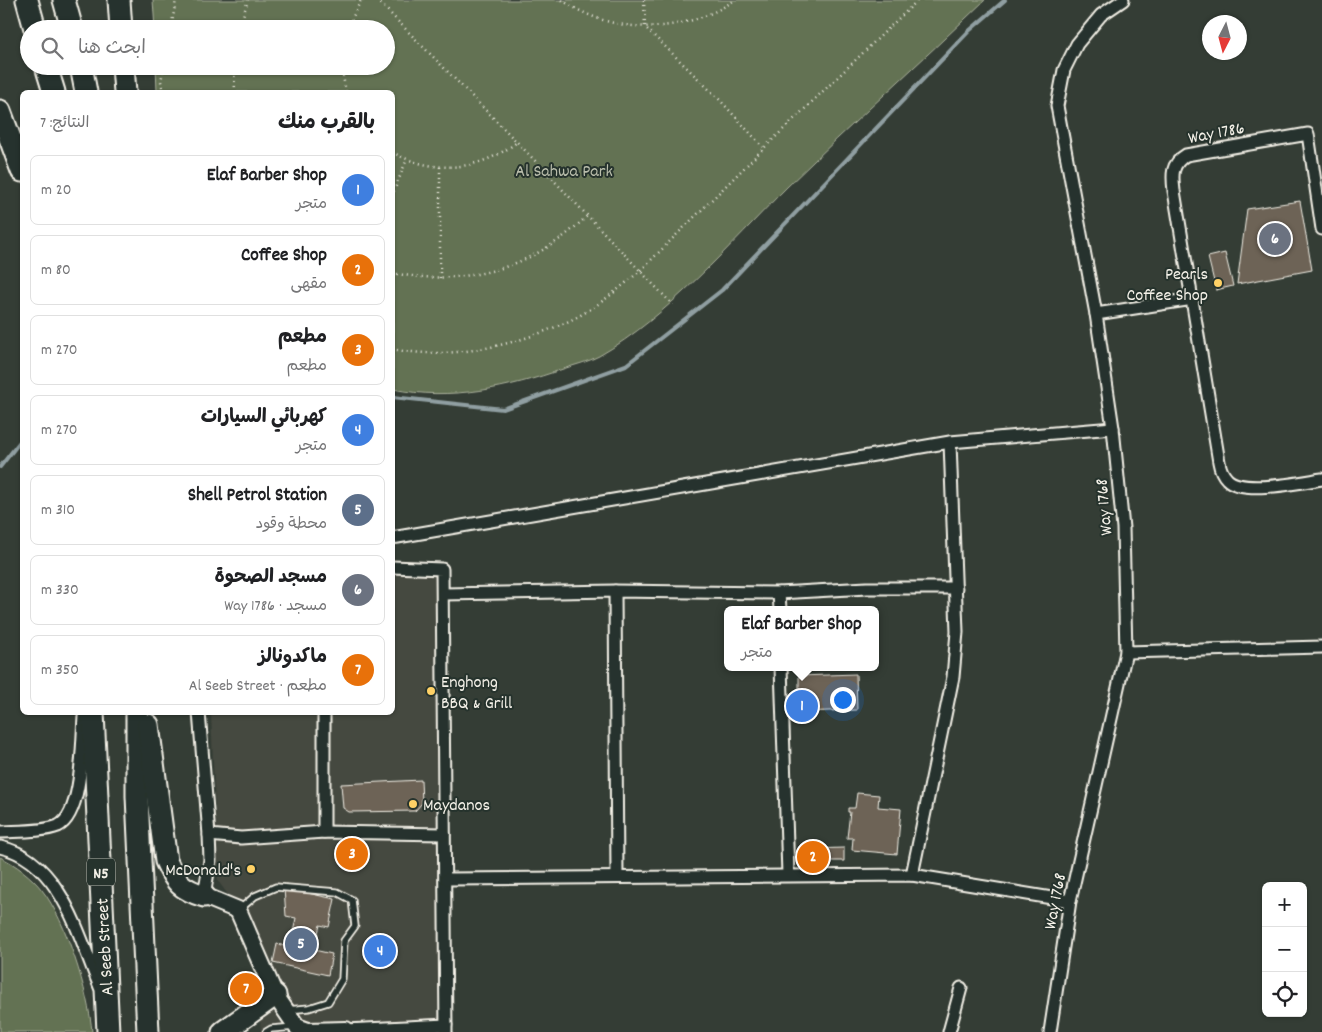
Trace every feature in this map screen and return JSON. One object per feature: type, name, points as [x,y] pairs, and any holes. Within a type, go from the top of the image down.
[{"type":"highway","points":[[27,0],[33,20]]},
{"type":"highway","points":[[64,0],[70,20]]},
{"type":"highway","points":[[119,0],[120,20]]},
{"type":"highway","points":[[49,75],[53,90]]},
{"type":"highway","points":[[83,75],[86,90]]},
{"type":"highway","points":[[124,75],[125,90]]},
{"type":"highway","points":[[0,111],[20,166]]},
{"type":"highway","name":"Al Seeb Street","points":[[93,715],[108,1032]]},
{"type":"highway","name":"N5","points":[[137,715],[137,796],[148,1032]]},
{"type":"highway","points":[[146,715],[166,861],[174,879],[187,891],[204,896]]},
{"type":"highway","points":[[223,1032],[281,1003]]},
{"type":"street","name":"Way 1768","points":[[1050,1032],[1070,901],[1126,652],[1123,528],[1113,428],[1096,314],[1057,106],[1058,89],[1064,70],[1077,44],[1102,15],[1123,0]]},
{"type":"street","name":"Way 1786","points":[[1322,229],[1308,134],[1186,154],[1173,167],[1173,179],[1219,462],[1227,479],[1240,486],[1322,479]]},
{"type":"street","points":[[1096,314],[1193,299]]},
{"type":"street","points":[[395,537],[950,442],[1113,428]]},
{"type":"street","points":[[912,875],[953,677],[957,632],[950,442]]},
{"type":"street","points":[[199,715],[210,835],[210,860],[204,896],[238,910],[281,1003],[297,1027],[308,1031],[446,1028],[442,569],[395,568]]},
{"type":"street","points":[[443,594],[615,590],[779,593],[867,588],[956,588]]},
{"type":"street","points":[[615,590],[617,876]]},
{"type":"street","points":[[779,593],[780,606]]},
{"type":"street","points":[[1126,652],[1322,647]]},
{"type":"street","points":[[782,671],[788,874]]},
{"type":"street","points":[[0,832],[58,826],[70,815],[77,795],[86,715]]},
{"type":"street","points":[[324,715],[324,832]]},
{"type":"street","points":[[210,835],[241,838],[324,832],[444,834]]},
{"type":"street","points":[[0,847],[24,855],[43,869],[55,886],[107,1002]]},
{"type":"street","points":[[446,878],[788,874],[912,875],[1070,901]]},
{"type":"street","points":[[949,1032],[961,988]]},
{"type":"lane","points":[[238,910],[255,896],[276,887],[337,892],[352,900],[355,926],[344,941],[342,979],[328,1002],[309,1008],[281,1003]]},
{"type":"lane","points":[[266,1032],[297,1027]]},
{"type":"path","points":[[173,20],[176,0]]},
{"type":"path","points":[[242,20],[248,0]]},
{"type":"path","points":[[351,20],[361,0]]},
{"type":"path","points":[[377,0],[517,142],[673,305]]},
{"type":"path","points":[[562,0],[581,12],[605,21],[645,27],[691,21],[714,12],[735,0]]},
{"type":"path","points":[[644,0],[645,27],[718,98],[764,148]]},
{"type":"path","points":[[395,350],[408,352],[466,351],[523,339],[572,320],[620,288],[640,271],[917,0]]},
{"type":"path","points":[[162,75],[162,90]]},
{"type":"path","points":[[234,75],[235,90]]},
{"type":"path","points":[[343,75],[346,90]]},
{"type":"path","points":[[395,154],[407,160],[440,167],[465,166],[498,155],[517,142]]},
{"type":"path","points":[[395,189],[407,160]]},
{"type":"path","points":[[440,167],[440,278]]},
{"type":"path","points":[[395,272],[440,278],[484,273],[517,263],[554,244],[587,216]]},
{"type":"shaded area","points":[[395,567],[442,569],[446,1032],[261,1032],[252,928],[218,881],[211,715],[395,715]]},
{"type":"green space","name":"Al Sahwa Park","points":[[153,0],[985,0],[787,187],[698,278],[650,321],[625,340],[590,360],[522,382],[479,391],[436,394],[395,389],[395,90],[157,90],[156,75],[395,75],[395,20],[154,20]]},
{"type":"green space","points":[[0,857],[23,871],[38,885],[60,920],[81,978],[92,1032],[0,1032]]},
{"type":"building","points":[[1300,201],[1312,270],[1237,284],[1247,209]]},
{"type":"building","points":[[1225,253],[1233,286],[1216,290],[1208,257]]},
{"type":"building","points":[[856,674],[857,710],[800,712],[799,676]]},
{"type":"building","points":[[421,780],[422,803],[415,811],[349,812],[343,808],[341,784]]},
{"type":"building","points":[[857,793],[879,795],[878,807],[901,809],[897,854],[852,850],[853,838],[847,838],[850,812],[848,812],[848,808],[855,808]]},
{"type":"building","points":[[844,848],[844,861],[808,861],[808,849]]},
{"type":"building","points":[[284,888],[335,899],[329,927],[320,925],[314,950],[332,954],[328,975],[273,963],[277,944],[290,947],[296,918],[286,916]]},
{"type":"waterway","points":[[395,397],[503,409],[626,365],[722,290],[969,31],[1005,0]]},
{"type":"waterway","points":[[0,467],[20,442]]},
{"type":"place","name":"مسجد الصحوة","points":[[1275,239]]},
{"type":"place","name":"Pearls Coffee Shop","points":[[1218,283]]},
{"type":"place","name":"Enghong BBQ & Grill","points":[[431,691]]},
{"type":"place","name":"Elaf Barber Shop","points":[[802,706]]},
{"type":"place","name":"Maydanos","points":[[413,804]]},
{"type":"place","name":"مطعم","points":[[352,854]]},
{"type":"place","name":"Coffee Shop","points":[[813,857]]},
{"type":"place","name":"McDonald's","points":[[251,869]]},
{"type":"place","name":"Shell Petrol Station","points":[[301,944]]},
{"type":"place","name":"كهربائي السيارات","points":[[380,951]]},
{"type":"place","name":"ماكدونالز","points":[[246,989]]}]
